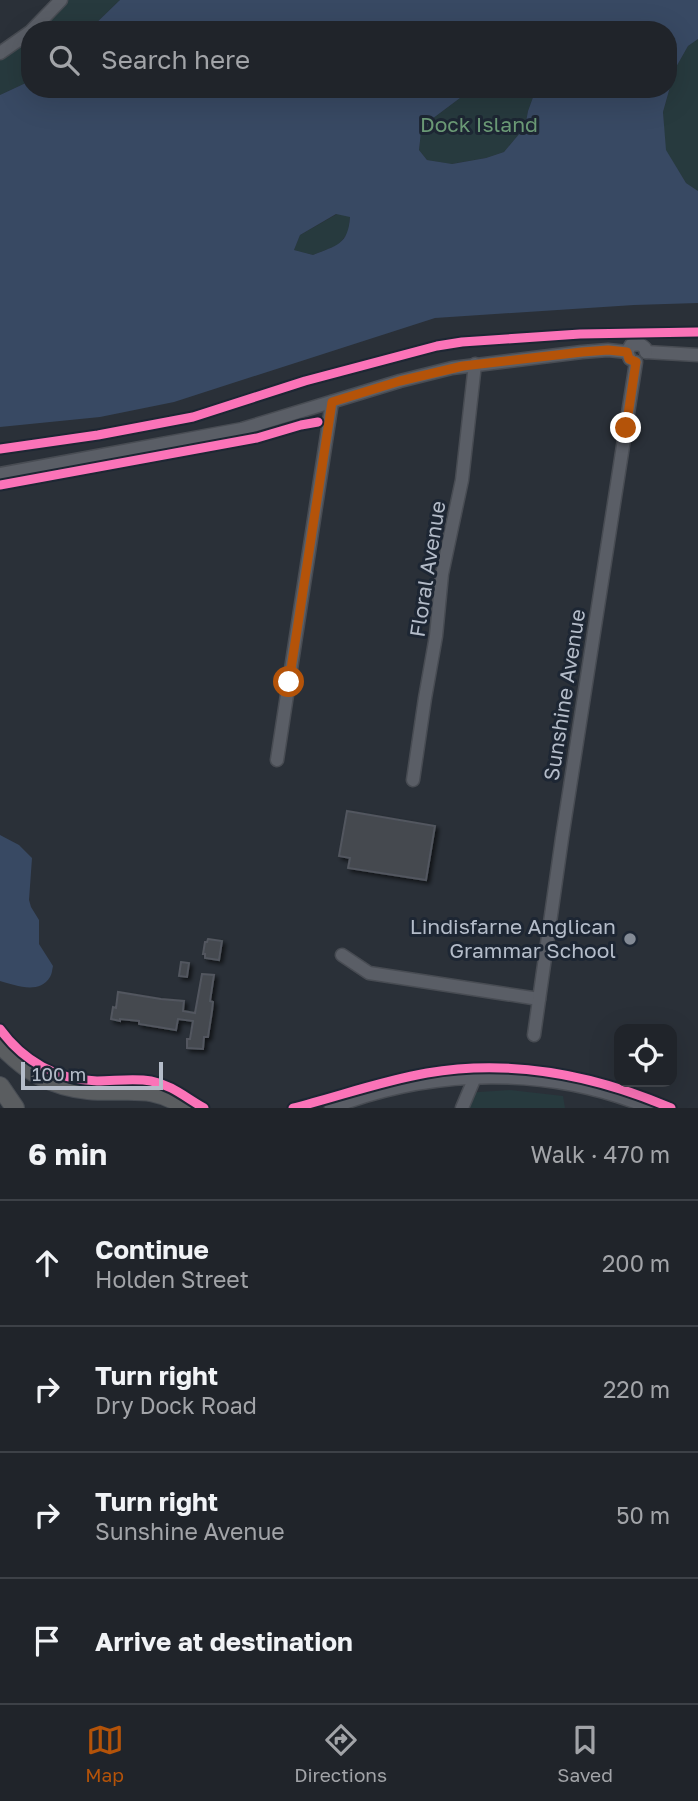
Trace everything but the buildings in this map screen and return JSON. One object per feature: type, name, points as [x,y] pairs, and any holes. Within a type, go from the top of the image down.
[{"type":"highway","points":[[0,1044],[16,1061],[39,1077],[62,1085],[89,1090],[146,1090],[170,1098],[187,1108]]},
{"type":"highway","points":[[0,1086],[15,1108]]},
{"type":"street","points":[[41,21],[61,0]]},
{"type":"street","points":[[0,53],[21,38]]},
{"type":"street","points":[[0,474],[229,431],[439,370],[608,350],[632,357],[631,345],[637,344],[643,346],[646,352],[698,355]]},
{"type":"street","name":"Sunshine Avenue","points":[[534,1035],[632,357]]},
{"type":"street","name":"Floral Avenue","points":[[413,780],[436,636],[442,574],[462,480],[475,364]]},
{"type":"street","points":[[278,760],[332,402]]},
{"type":"street","points":[[341,956],[369,973],[539,999]]},
{"type":"street","points":[[462,1108],[475,1077]]},
{"type":"street","points":[[331,1108],[390,1089],[475,1077],[551,1081],[608,1093],[650,1108]]},
{"type":"green space","points":[[66,0],[120,0],[98,21],[46,21]]},
{"type":"green space","points":[[698,39],[698,191],[686,183],[665,150],[663,112],[667,98],[677,98],[677,65],[688,46]]},
{"type":"green space","points":[[21,46],[21,85],[0,95],[0,59]]},
{"type":"green space","name":"Dock Island","points":[[460,98],[533,98],[525,127],[504,152],[486,158],[451,164],[427,160],[419,150],[421,132],[432,119]]},
{"type":"green space","points":[[337,214],[350,216],[348,233],[338,245],[313,255],[294,250],[300,235]]},
{"type":"green space","points":[[510,1090],[563,1096],[565,1108],[457,1108],[464,1093]]},
{"type":"water","points":[[120,0],[698,0],[698,39],[688,46],[677,65],[677,21],[98,21]]},
{"type":"water","points":[[21,85],[21,98],[460,98],[432,119],[421,132],[419,150],[427,160],[452,164],[504,152],[525,127],[533,98],[667,98],[663,112],[666,150],[686,183],[698,191],[698,303],[435,318],[174,402],[100,417],[0,427],[0,95]],"holes":[[[336,214],[350,217],[344,239],[335,246],[313,255],[294,250],[300,235]]]},
{"type":"water","points":[[0,835],[19,845],[32,858],[29,900],[39,920],[39,944],[53,966],[50,977],[40,986],[26,987],[0,981]]},
{"type":"cycle path","points":[[0,449],[98,435],[193,417],[305,381],[437,346],[580,334],[698,332]]},
{"type":"cycle path","points":[[0,485],[257,438],[318,422]]},
{"type":"cycle path","points":[[0,1029],[30,1059],[55,1073],[82,1080],[151,1081],[172,1089],[204,1108]]},
{"type":"cycle path","points":[[293,1108],[410,1076],[458,1069],[489,1068],[520,1069],[582,1079],[642,1096],[671,1108]]},
{"type":"place","name":"Lindisfarne Anglican Grammar School","points":[[630,939]]},
{"type":"route","points":[[289,682],[332,402],[439,370],[608,350],[627,352],[629,359],[636,362],[626,428]]}]
